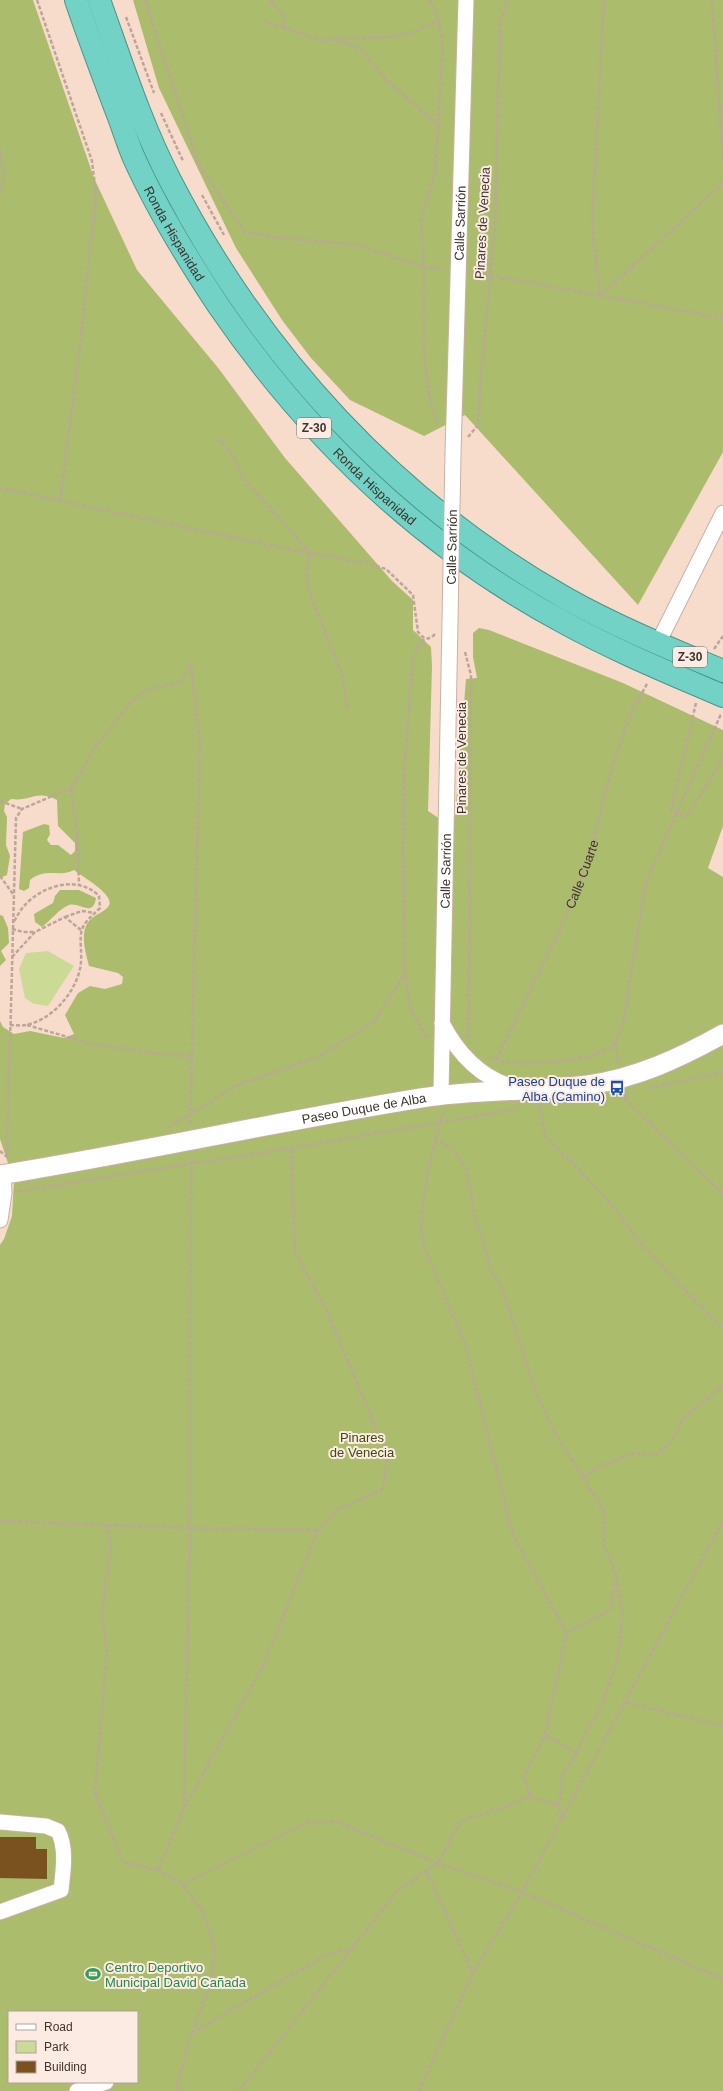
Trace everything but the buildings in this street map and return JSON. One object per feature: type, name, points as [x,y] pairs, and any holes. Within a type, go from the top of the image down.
[{"type":"highway","name":"Ronda Hispanidad","points":[[76,0],[134,156],[173,234],[228,320],[279,387],[311,425],[347,462],[404,514],[482,572],[566,624],[652,674],[723,696]]},
{"type":"highway","name":"Ronda Hispanidad","points":[[99,0],[141,114],[170,181],[220,267],[272,342],[326,409],[382,465],[410,489],[478,542],[568,600],[658,643],[723,671]]},
{"type":"highway","points":[[652,674],[658,643]]},
{"type":"street","name":"Calle Sarrión","points":[[446,1094],[441,1061],[441,1020],[453,453],[466,0]]},
{"type":"street","points":[[658,643],[723,513]]},
{"type":"street","points":[[441,1020],[448,1034],[463,1053],[486,1075],[506,1085],[521,1089]]},
{"type":"street","name":"Paseo Duque de Alba","points":[[4,1169],[191,1140],[446,1094],[589,1085],[622,1078],[670,1063],[723,1034]]},
{"type":"street","points":[[0,1220],[4,1193],[4,1169]]},
{"type":"street","points":[[0,1822],[46,1826],[58,1832],[62,1844],[61,1890],[0,1912]]},
{"type":"street","points":[[77,2091],[103,2083]]},
{"type":"path","points":[[37,0],[92,161],[96,194],[80,346],[60,500]]},
{"type":"path","points":[[145,0],[199,165],[246,232],[274,237],[358,245],[424,266],[490,274],[723,318]]},
{"type":"path","points":[[270,0],[285,17],[283,28]]},
{"type":"path","points":[[430,0],[439,21],[443,47],[435,174],[421,220],[424,266],[424,349],[429,397],[439,426]]},
{"type":"path","name":"Pinares de Venecia","points":[[464,442],[478,425],[495,225],[500,23],[508,0]]},
{"type":"path","points":[[600,295],[592,226],[604,0]]},
{"type":"path","points":[[712,0],[723,159]]},
{"type":"path","points":[[125,14],[156,98]]},
{"type":"path","points":[[263,21],[320,40],[385,37],[410,33],[439,21]]},
{"type":"path","points":[[337,39],[362,50],[386,80],[438,125]]},
{"type":"path","points":[[158,105],[184,163]]},
{"type":"path","points":[[0,150],[4,175],[0,193]]},
{"type":"path","points":[[600,295],[723,183]]},
{"type":"path","points":[[198,190],[227,241]]},
{"type":"path","points":[[218,439],[231,452],[244,478],[310,553]]},
{"type":"path","points":[[0,488],[310,553],[367,563],[386,569],[414,595],[418,632],[425,639]]},
{"type":"path","points":[[310,553],[306,578],[312,599],[342,674],[348,709]]},
{"type":"path","points":[[439,631],[431,638],[425,639],[417,647],[412,661],[404,773],[403,854],[405,973],[410,1007],[441,1061]]},
{"type":"path","points":[[713,649],[723,636]]},
{"type":"path","name":"Pinares de Venecia","points":[[463,1053],[469,1024],[471,683],[471,675],[464,646]]},
{"type":"path","points":[[4,1169],[16,818],[22,809],[71,788],[79,777],[93,750],[132,701],[147,690],[182,681],[191,663],[200,743],[190,1113],[190,1528],[184,1809]]},
{"type":"path","name":"Calle Cuarte","points":[[496,1059],[558,934],[578,886],[592,847],[612,771],[629,717],[652,674]]},
{"type":"path","points":[[696,702],[671,810],[686,817],[723,759]]},
{"type":"path","points":[[463,1053],[517,1063],[561,1060],[604,1051],[615,1042],[622,1029],[645,887],[723,710]]},
{"type":"path","points":[[71,788],[77,831],[79,884]]},
{"type":"path","points":[[0,801],[22,809]]},
{"type":"path","points":[[0,876],[13,895]]},
{"type":"path","points":[[12,923],[25,904],[55,886],[79,884],[92,889],[99,896],[100,908],[86,921],[82,931],[81,963],[77,982],[70,994],[58,1008],[26,1025]]},
{"type":"path","points":[[12,958],[35,932],[82,911],[95,913]]},
{"type":"path","points":[[66,917],[82,931]]},
{"type":"path","points":[[12,929],[23,932],[35,932]]},
{"type":"path","points":[[167,1128],[238,1085],[318,1057],[375,1021],[405,973]]},
{"type":"path","points":[[10,1025],[26,1025],[91,1044],[161,1054],[192,1056]]},
{"type":"path","points":[[615,1042],[626,1094],[625,1099],[723,1194]]},
{"type":"path","points":[[446,1094],[435,1139],[423,1211],[422,1234],[425,1249],[466,1346],[513,1535],[567,1633],[545,1735],[524,1776],[530,1796]]},
{"type":"path","points":[[538,1104],[546,1136],[606,1198],[624,1219],[638,1241],[723,1329]]},
{"type":"path","points":[[4,1193],[439,1124]]},
{"type":"path","points":[[435,1139],[453,1149],[467,1170],[475,1219],[482,1237],[491,1270],[502,1288],[536,1392],[554,1431],[605,1513],[604,1544],[617,1576],[623,1612],[618,1656],[603,1703],[583,1738],[577,1753],[563,1774],[559,1806],[562,1818]]},
{"type":"path","points":[[158,1870],[184,1809],[264,1664],[318,1530],[337,1510],[383,1489],[388,1457],[326,1309],[294,1252],[291,1148]]},
{"type":"path","points":[[0,1151],[4,1169]]},
{"type":"path","points":[[4,1169],[15,1156]]},
{"type":"path","points":[[583,1478],[598,1466],[634,1453],[656,1455],[672,1442],[683,1418],[723,1386]]},
{"type":"path","points":[[0,1521],[190,1528],[318,1530]]},
{"type":"path","points":[[419,2091],[473,1973],[522,1892],[723,1521]]},
{"type":"path","points":[[106,1524],[112,1547],[102,1615],[107,1649],[95,1793],[123,1862],[158,1870],[182,1884],[204,1913],[215,1948],[210,1986],[192,2034],[177,2086],[177,2091]]},
{"type":"path","points":[[567,1633],[610,1610],[617,1580]]},
{"type":"path","points":[[625,1702],[723,1726]]},
{"type":"path","points":[[545,1735],[577,1753]]},
{"type":"path","points":[[239,2091],[399,1889],[427,1872],[438,1863],[461,1821],[509,1806],[530,1796],[559,1806]]},
{"type":"path","points":[[182,1884],[306,1823],[337,1822],[438,1863],[522,1892],[723,1979]]},
{"type":"path","points":[[427,1872],[473,1973]]},
{"type":"path","points":[[192,2034],[326,1955],[350,1949]]},
{"type":"green space","name":"Pinares de Venecia","points":[[0,0],[33,0],[94,178],[137,270],[219,369],[285,458],[392,581],[413,600],[413,630],[431,647],[432,666],[428,811],[443,821],[455,816],[466,679],[477,678],[473,657],[473,633],[479,628],[489,630],[623,683],[723,730],[723,826],[708,868],[723,877],[723,2091],[0,2091],[0,1245],[4,1239],[12,1216],[14,1181],[0,1139],[0,1021],[3,1027],[14,1034],[30,1031],[64,1038],[74,1034],[65,1015],[78,993],[90,986],[105,989],[122,984],[123,977],[118,973],[89,966],[84,941],[86,926],[90,920],[105,910],[110,903],[108,898],[98,887],[74,870],[63,873],[47,873],[36,876],[30,880],[29,888],[24,891],[19,889],[23,832],[44,824],[49,825],[50,834],[47,840],[51,845],[58,845],[71,855],[75,851],[75,843],[58,826],[57,800],[50,797],[38,796],[24,799],[11,799],[5,804],[4,811],[7,817],[6,845],[10,856],[7,875],[0,878]]},
{"type":"green space","points":[[133,0],[723,0],[723,452],[638,605],[465,415],[424,436],[350,400],[311,358],[282,320],[236,248],[159,88]]},
{"type":"green space","points":[[60,890],[79,890],[96,898],[92,907],[89,908],[77,905],[69,905],[65,907],[42,927],[35,922],[34,914],[53,903],[55,896]]},
{"type":"green space","points":[[0,915],[3,916],[8,928],[9,943],[1,951],[6,960],[0,966]]},
{"type":"green space","points":[[48,951],[74,966],[48,1006],[34,1004],[25,998],[19,969],[26,953]]},
{"type":"place","name":"Paseo Duque de Alba (Camino)","points":[[617,1088]]},
{"type":"place","name":"Centro Deportivo Municipal David Cañada","points":[[93,1974]]}]
